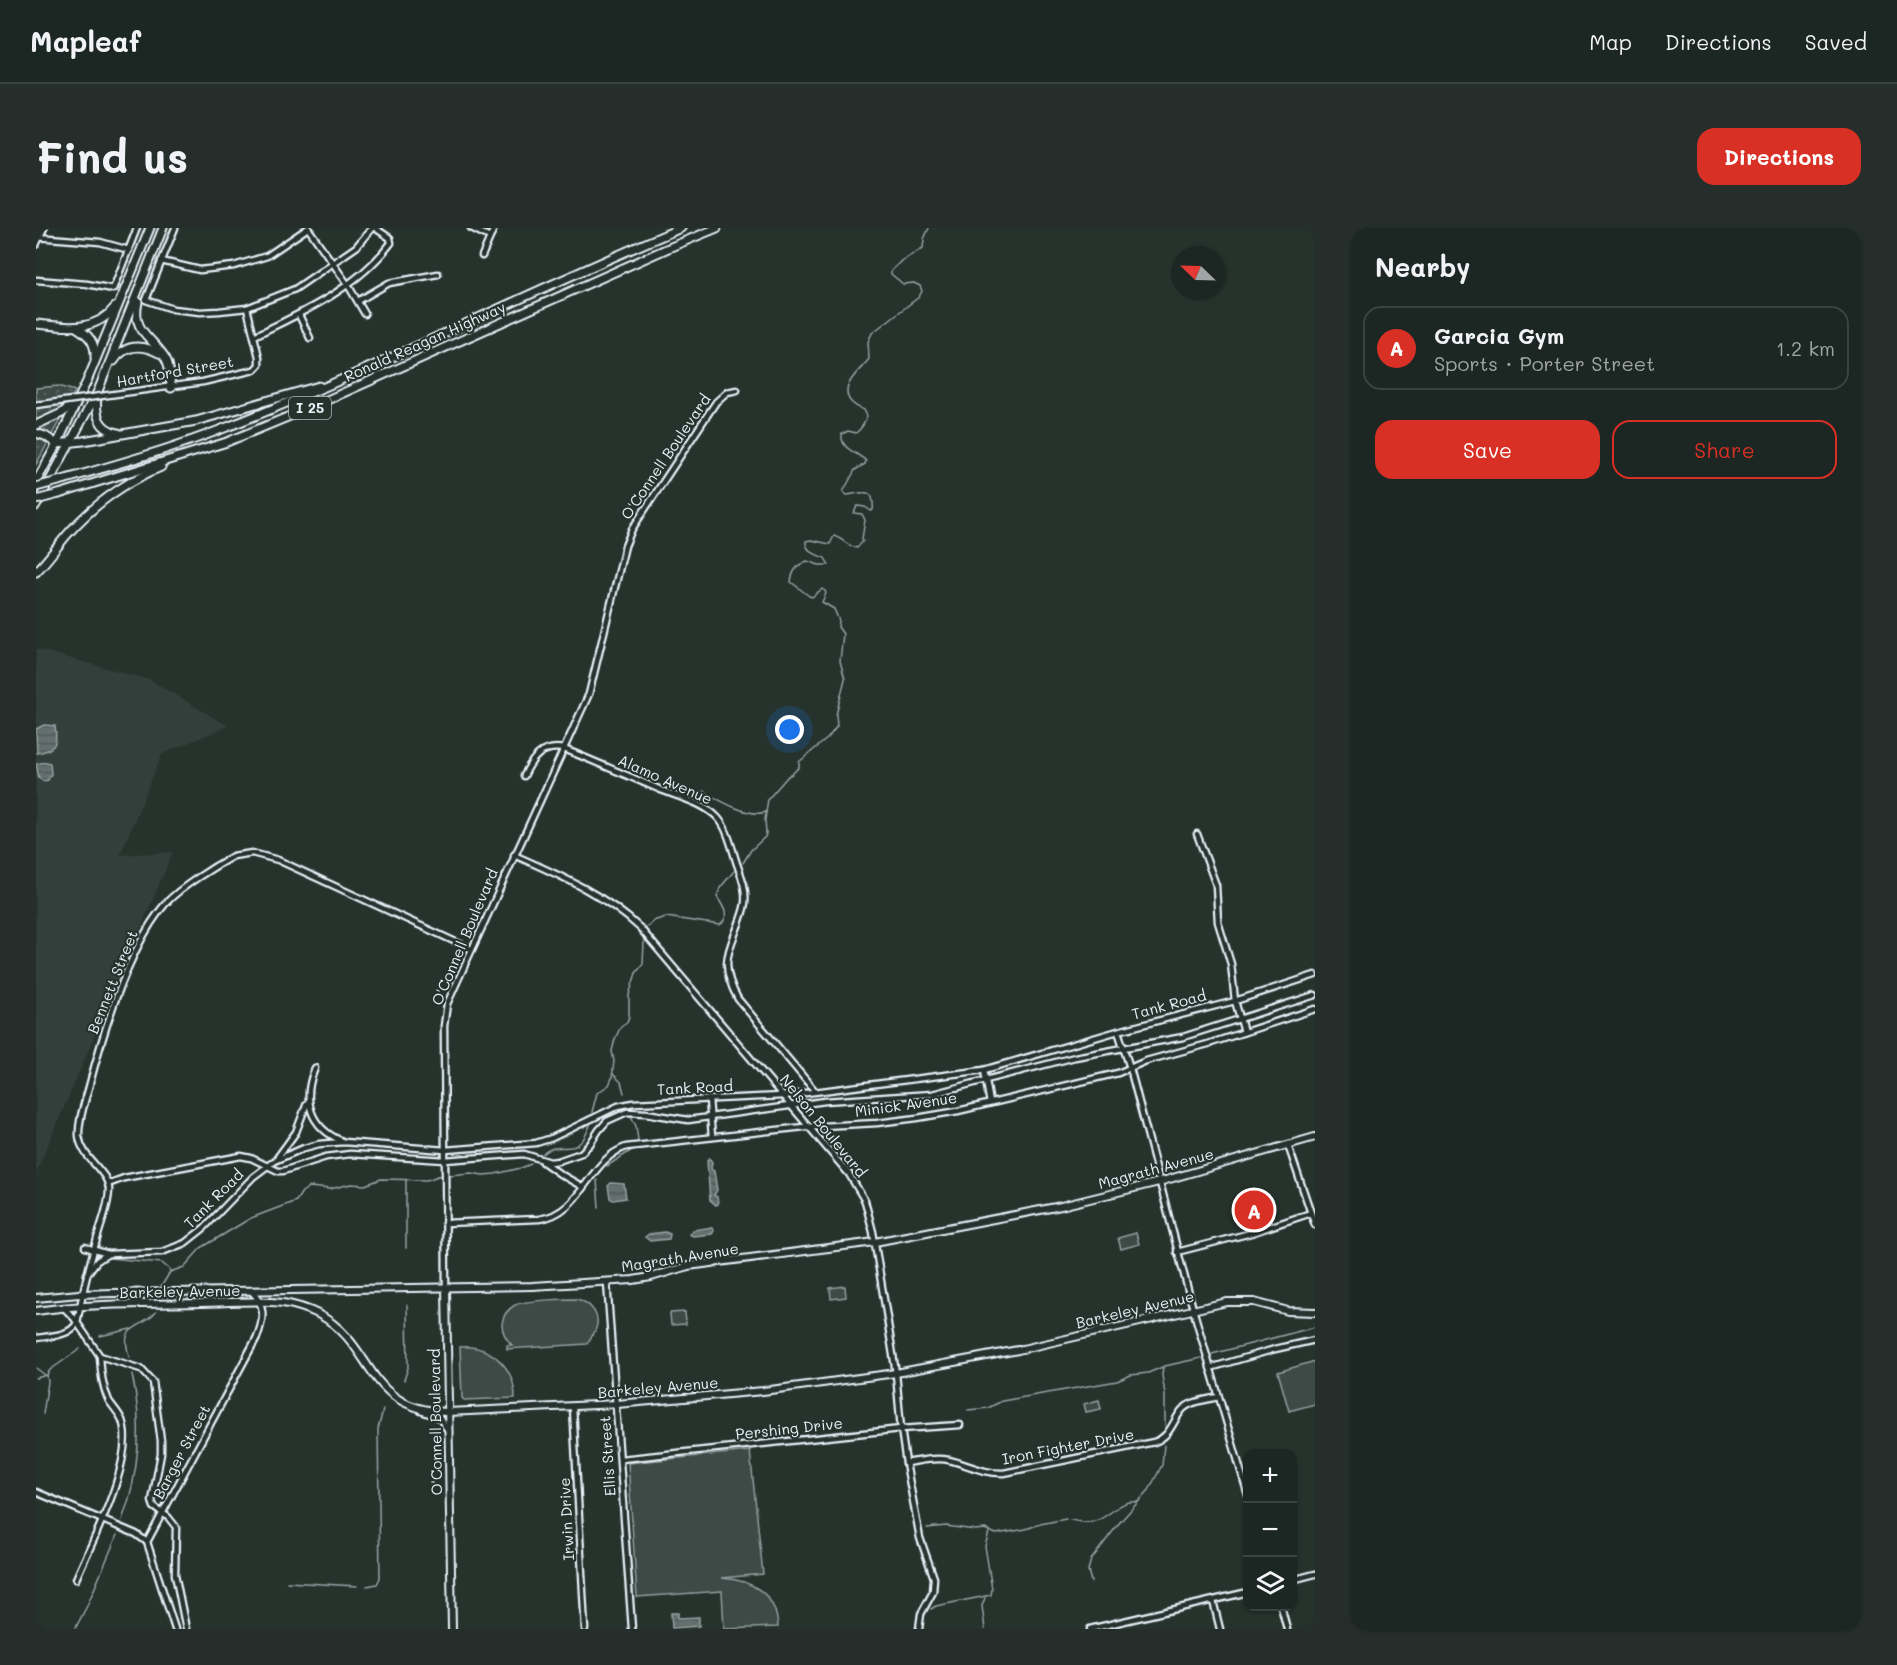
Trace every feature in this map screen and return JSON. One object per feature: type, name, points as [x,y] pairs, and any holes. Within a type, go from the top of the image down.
[{"type":"highway","points":[[36,482],[88,379],[150,228]]},
{"type":"highway","points":[[36,506],[106,374],[163,228]]},
{"type":"highway","name":"Ronald Reagan Highway","points":[[36,487],[127,462],[219,430],[313,393],[681,228]]},
{"type":"highway","name":"Ronald Reagan Highway","points":[[36,500],[227,442],[717,228]]},
{"type":"highway","points":[[143,279],[136,318],[170,369],[171,388]]},
{"type":"highway","points":[[36,324],[76,327],[100,321],[109,315],[124,291]]},
{"type":"highway","points":[[76,327],[87,334],[94,346],[95,357],[88,379]]},
{"type":"highway","points":[[106,374],[120,352],[130,347],[142,346],[162,354]]},
{"type":"highway","points":[[57,444],[196,421],[336,382]]},
{"type":"highway","points":[[98,391],[96,408],[100,423],[112,432],[123,434]]},
{"type":"highway","points":[[36,425],[68,409],[81,392]]},
{"type":"highway","points":[[36,433],[57,444],[60,453],[58,464]]},
{"type":"highway","points":[[36,574],[79,522],[107,498],[143,476],[202,450]]},
{"type":"main road","name":"Magrath Avenue","points":[[36,1298],[82,1294],[532,1286],[642,1278],[688,1266],[875,1242],[1061,1206],[1159,1182],[1315,1137]]},
{"type":"main road","name":"O'Connell Boulevard","points":[[446,1288],[452,1629]]},
{"type":"main road","name":"Barkeley Avenue","points":[[36,1311],[80,1306],[261,1302],[296,1306],[323,1317],[349,1339],[384,1388],[398,1399],[413,1407],[448,1412],[616,1404],[763,1391],[896,1373],[1018,1350],[1218,1303],[1254,1302],[1288,1311],[1315,1312]]},
{"type":"street","points":[[36,245],[44,228]]},
{"type":"street","points":[[36,280],[87,284],[113,289],[137,228]]},
{"type":"street","points":[[175,228],[146,300],[173,309],[200,312],[247,308],[295,289],[356,247],[374,228],[390,238],[391,243],[379,259],[348,285],[299,315],[254,336]]},
{"type":"street","points":[[161,261],[200,270],[234,267],[267,256],[308,228],[348,285],[365,314]]},
{"type":"street","points":[[471,228],[490,237]]},
{"type":"street","points":[[482,256],[494,228]]},
{"type":"street","points":[[38,237],[100,243],[129,249]]},
{"type":"street","points":[[358,301],[389,283],[438,274]]},
{"type":"street","name":"Hartford Street","points":[[36,405],[171,388],[254,370],[259,357],[247,308]]},
{"type":"street","points":[[299,315],[310,338]]},
{"type":"street","name":"O'Connell Boulevard","points":[[446,1288],[444,1018],[449,999],[589,694],[625,546],[632,529],[716,402],[726,392],[737,390]]},
{"type":"street","points":[[524,776],[532,760],[539,753],[551,748],[564,749]]},
{"type":"street","name":"Alamo Avenue","points":[[564,749],[695,804],[712,813],[721,822],[745,893],[744,908],[728,953],[727,968],[731,984],[738,999],[815,1091]]},
{"type":"street","points":[[1197,834],[1216,885],[1218,922],[1231,964],[1234,1001],[1244,1032]]},
{"type":"street","name":"Bennett Street","points":[[108,1184],[83,1150],[79,1133],[89,1085],[104,1035],[129,968],[153,921],[174,895],[211,870],[237,855],[252,853],[268,856],[471,949]]},
{"type":"street","name":"Nelson Boulevard","points":[[514,855],[587,889],[609,902],[634,922],[655,944],[858,1187],[868,1210],[875,1242],[896,1373],[906,1463],[920,1538],[933,1570],[933,1592],[921,1614],[919,1629]]},
{"type":"street","name":"Tank Road","points":[[85,1247],[108,1254],[162,1252],[185,1244],[199,1233],[240,1189],[267,1166],[304,1148],[319,1144],[344,1142],[445,1150],[531,1143],[547,1140],[626,1104],[783,1096],[984,1070],[1118,1031],[1234,1001],[1315,975]]},
{"type":"street","points":[[36,1338],[64,1333],[77,1323],[82,1294],[108,1197],[108,1184],[124,1178],[241,1156],[251,1158],[274,1170],[283,1171],[326,1157],[350,1154],[445,1160],[524,1154],[550,1162],[558,1161],[581,1153],[607,1121],[627,1112],[688,1120],[825,1101],[926,1095],[1076,1057],[1183,1037],[1315,995]]},
{"type":"street","name":"Minick Avenue","points":[[445,1223],[545,1219],[563,1210],[610,1154],[632,1145],[917,1118],[1111,1074],[1315,1009]]},
{"type":"street","points":[[1118,1031],[1130,1068],[1193,1309],[1243,1479]]},
{"type":"street","points":[[274,1161],[290,1143],[296,1132],[304,1113],[315,1068]]},
{"type":"street","points":[[984,1070],[990,1103]]},
{"type":"street","points":[[308,1098],[317,1123],[328,1134],[344,1142]]},
{"type":"street","points":[[709,1099],[712,1137]]},
{"type":"street","points":[[531,1143],[538,1157],[560,1174],[584,1187]]},
{"type":"street","points":[[1288,1145],[1315,1225]]},
{"type":"street","points":[[1178,1252],[1251,1233],[1311,1213]]},
{"type":"street","points":[[87,1274],[97,1261],[108,1254]]},
{"type":"street","name":"Ellis Street","points":[[607,1282],[632,1629]]},
{"type":"street","points":[[250,1291],[261,1302]]},
{"type":"street","name":"Barger Street","points":[[147,1542],[257,1337],[262,1316],[261,1302]]},
{"type":"street","points":[[63,1308],[71,1314],[100,1356],[101,1382],[109,1401],[122,1420],[124,1440],[121,1467],[115,1487],[76,1579]]},
{"type":"street","points":[[1210,1368],[1315,1340]]},
{"type":"street","points":[[100,1356],[141,1369],[153,1382],[160,1454],[152,1501],[154,1507],[171,1520],[176,1527],[175,1574],[186,1629]]},
{"type":"street","name":"Iron Fighter Drive","points":[[906,1463],[930,1459],[945,1460],[987,1472],[1004,1473],[1154,1442],[1168,1433],[1185,1408],[1218,1397]]},
{"type":"street","points":[[413,1407],[439,1417],[448,1431]]},
{"type":"street","name":"Irwin Drive","points":[[573,1407],[585,1629]]},
{"type":"street","name":"Pershing Drive","points":[[621,1460],[901,1429],[960,1425]]},
{"type":"street","points":[[36,1492],[136,1534],[147,1542],[175,1629]]},
{"type":"street","points":[[1297,1579],[1315,1574]]},
{"type":"street","points":[[1090,1629],[1243,1593]]},
{"type":"street","points":[[1213,1601],[1220,1629]]},
{"type":"street","points":[[1282,1611],[1287,1629]]},
{"type":"shaded area","points":[[58,386],[75,391],[36,465],[36,388]]},
{"type":"shaded area","points":[[36,649],[150,680],[228,726],[162,754],[120,855],[173,852],[36,1173]]},
{"type":"shaded area","points":[[44,725],[55,726],[55,742],[48,750],[37,753],[36,729]]},
{"type":"shaded area","points":[[50,763],[51,774],[48,780],[43,781],[39,778],[36,764]]},
{"type":"shaded area","points":[[709,1158],[712,1162],[711,1169],[714,1171],[717,1190],[714,1195],[717,1197],[718,1204],[716,1205],[710,1200],[707,1161]]},
{"type":"shaded area","points":[[611,1183],[624,1184],[626,1198],[613,1200],[610,1198],[608,1186]]},
{"type":"shaded area","points":[[712,1228],[714,1231],[712,1234],[693,1236],[689,1234],[693,1230]]},
{"type":"shaded area","points":[[665,1232],[670,1234],[669,1239],[650,1241],[645,1237],[649,1234]]},
{"type":"shaded area","points":[[1136,1233],[1139,1244],[1121,1249],[1118,1238]]},
{"type":"shaded area","points":[[845,1286],[846,1297],[831,1299],[830,1288]]},
{"type":"shaded area","points":[[577,1299],[591,1307],[596,1315],[597,1325],[587,1344],[507,1349],[507,1345],[512,1345],[505,1336],[502,1324],[512,1307],[520,1303],[536,1301]]},
{"type":"shaded area","points":[[685,1312],[686,1324],[671,1325],[670,1313]]},
{"type":"shaded area","points":[[460,1347],[482,1350],[499,1360],[511,1377],[515,1398],[464,1400],[462,1398]]},
{"type":"shaded area","points":[[1315,1361],[1315,1404],[1289,1411],[1278,1372]]},
{"type":"shaded area","points":[[1099,1400],[1101,1409],[1086,1412],[1084,1404]]},
{"type":"shaded area","points":[[750,1451],[763,1574],[722,1578],[744,1582],[761,1591],[773,1606],[778,1627],[724,1629],[722,1591],[637,1597],[628,1463]]},
{"type":"shaded area","points":[[671,1613],[678,1613],[678,1618],[699,1617],[699,1626],[672,1628]]},
{"type":"waterway","points":[[743,863],[751,850],[765,837],[768,799],[799,767],[799,762],[828,738],[837,726],[836,715],[845,679],[840,661],[843,634],[838,627],[839,621],[834,609],[822,602],[825,591],[822,589],[812,597],[791,582],[800,564],[807,561],[829,565],[825,558],[809,550],[806,541],[830,544],[834,536],[857,548],[863,541],[865,520],[862,514],[854,513],[857,506],[873,510],[872,497],[867,493],[847,495],[843,492],[855,470],[866,461],[846,447],[842,434],[848,431],[856,433],[867,416],[864,410],[851,402],[847,390],[852,379],[869,359],[868,342],[872,333],[919,297],[922,291],[920,286],[914,283],[903,284],[891,274],[891,271],[901,261],[923,248],[929,228]]},
{"type":"waterway","points":[[703,791],[742,810],[751,813],[766,812]]},
{"type":"waterway","points":[[646,928],[653,921],[666,917],[720,925],[725,915],[717,897],[720,888],[734,871]]},
{"type":"waterway","points":[[592,1112],[597,1093],[609,1085],[612,1078],[614,1061],[612,1051],[621,1026],[627,1022],[629,1016],[629,995],[636,973],[643,964],[643,937]]},
{"type":"waterway","points":[[613,1074],[621,1082],[624,1093]]},
{"type":"waterway","points":[[630,1114],[636,1126],[638,1140]]},
{"type":"waterway","points":[[543,1154],[550,1149],[580,1143],[590,1125]]},
{"type":"waterway","points":[[607,1166],[632,1150]]},
{"type":"waterway","points":[[161,1287],[170,1272],[184,1267],[201,1248],[251,1218],[296,1201],[309,1187],[330,1189],[351,1184],[365,1185],[381,1179],[427,1180],[438,1176],[471,1173],[495,1174],[531,1164]]},
{"type":"waterway","points":[[406,1180],[406,1248]]},
{"type":"waterway","points":[[597,1180],[599,1207]]},
{"type":"waterway","points":[[110,1258],[162,1263],[170,1272]]},
{"type":"waterway","points":[[404,1380],[408,1368],[407,1305]]},
{"type":"waterway","points":[[129,1357],[126,1342],[128,1334],[156,1312]]},
{"type":"waterway","points":[[1212,1354],[1315,1327]]},
{"type":"waterway","points":[[100,1336],[131,1329]]},
{"type":"waterway","points":[[36,1378],[47,1375],[50,1370],[80,1349]]},
{"type":"waterway","points":[[968,1410],[988,1408],[1002,1401],[1117,1381],[1131,1375],[1148,1373],[1165,1366],[1201,1358]]},
{"type":"waterway","points":[[1163,1367],[1165,1426]]},
{"type":"waterway","points":[[36,1368],[45,1375]]},
{"type":"waterway","points":[[122,1520],[133,1484],[138,1448],[138,1411],[132,1374]]},
{"type":"waterway","points":[[43,1414],[47,1375]]},
{"type":"waterway","points":[[367,1586],[377,1584],[380,1578],[378,1429],[383,1410]]},
{"type":"waterway","points":[[1091,1582],[1088,1570],[1091,1560],[1120,1522],[1149,1490],[1162,1465],[1164,1445]]},
{"type":"waterway","points":[[1070,1520],[1092,1522],[1101,1519],[1121,1505],[1138,1502]]},
{"type":"waterway","points":[[927,1528],[946,1526],[985,1529],[996,1534],[1066,1519]]},
{"type":"waterway","points":[[931,1609],[991,1595],[985,1546],[989,1532]]},
{"type":"waterway","points":[[75,1629],[117,1535]]},
{"type":"waterway","points":[[287,1582],[357,1586]]},
{"type":"waterway","points":[[985,1598],[982,1606],[985,1629]]},
{"type":"place","name":"Garcia Gym","points":[[1254,1210]]}]
